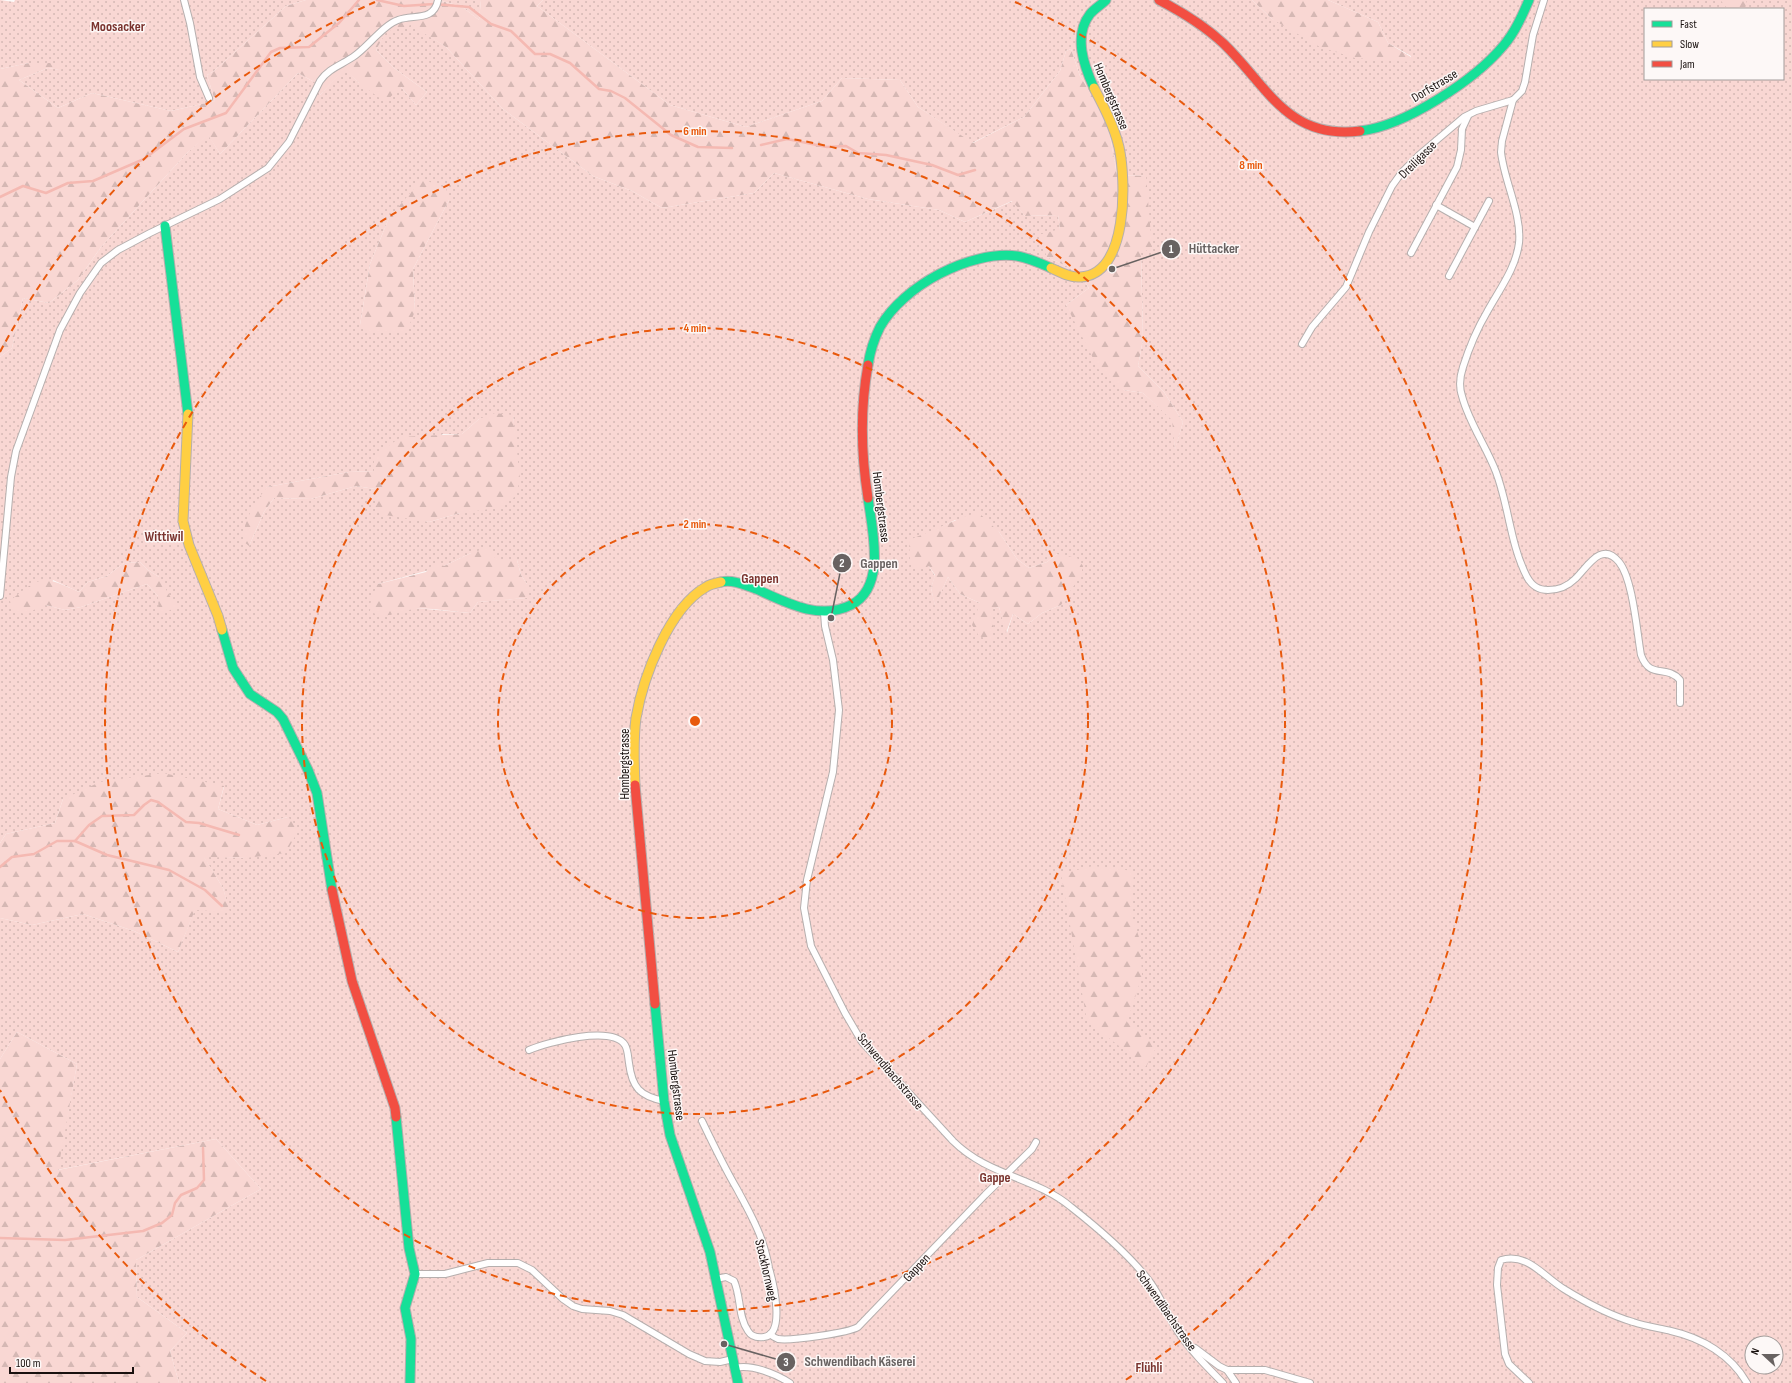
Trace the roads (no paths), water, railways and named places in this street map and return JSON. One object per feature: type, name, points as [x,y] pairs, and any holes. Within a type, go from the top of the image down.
[{"type":"street","points":[[184,0],[200,77],[209,98]]},
{"type":"street","points":[[0,596],[11,477],[16,451],[60,330],[80,293],[101,263],[118,250],[220,199],[268,168],[289,142],[320,80],[326,74],[353,57],[396,21],[425,15],[437,7],[438,0]]},
{"type":"street","name":"Hombergstrasse","points":[[738,1383],[716,1279],[702,1228],[682,1175],[670,1135],[664,1101],[635,785],[636,728],[640,702],[662,643],[679,614],[697,593],[710,584],[723,581],[735,582],[804,608],[824,612],[841,610],[855,603],[867,589],[873,575],[875,550],[863,458],[862,413],[866,374],[872,346],[878,329],[886,316],[900,301],[921,285],[944,272],[973,262],[1001,256],[1022,257],[1038,262],[1068,276],[1079,277],[1094,274],[1107,262],[1114,250],[1120,230],[1124,206],[1123,171],[1112,123],[1085,68],[1081,45],[1082,32],[1087,20],[1095,9],[1106,0]]},
{"type":"street","name":"Dorfstrasse","points":[[1159,0],[1185,14],[1212,33],[1236,56],[1288,112],[1302,123],[1316,129],[1345,134],[1374,129],[1410,114],[1456,88],[1485,66],[1505,45],[1520,22],[1529,0]]},
{"type":"street","points":[[1544,0],[1533,35],[1525,82],[1522,91],[1513,100],[1502,141],[1501,152],[1518,226],[1518,246],[1513,265],[1486,314],[1464,365],[1460,383],[1461,394],[1472,422],[1497,474],[1512,536],[1528,577],[1534,587],[1545,590],[1555,590],[1564,587],[1575,580],[1596,557],[1602,554],[1610,555],[1614,558],[1622,567],[1629,585],[1641,656],[1644,664],[1651,670],[1676,676],[1680,680],[1680,703]]},
{"type":"street","name":"Dreiligasse","points":[[1302,344],[1312,326],[1339,296],[1349,282],[1369,232],[1397,179],[1419,155],[1453,125],[1470,114],[1513,100]]},
{"type":"street","points":[[1411,253],[1459,160],[1462,129],[1470,114]]},
{"type":"street","points":[[1449,276],[1489,201]]},
{"type":"street","points":[[1436,205],[1475,227]]},
{"type":"street","points":[[165,226],[188,414],[183,497],[184,526],[189,544],[218,616],[233,668],[250,694],[277,712],[284,719],[308,770],[317,794],[323,825],[332,894],[352,981],[395,1108],[409,1248],[415,1274],[404,1308],[411,1338],[410,1383]]},
{"type":"street","name":"Schwendibachstrasse","points":[[824,612],[825,626],[833,660],[839,710],[833,772],[807,880],[804,908],[811,946],[845,1013],[862,1042],[962,1150],[980,1162],[1045,1191],[1063,1201],[1123,1252],[1152,1285],[1177,1331],[1223,1383]]},
{"type":"street","points":[[529,1050],[543,1044],[584,1036],[618,1039],[625,1044],[628,1051],[634,1085],[644,1095],[664,1101]]},
{"type":"street","name":"Stockhornweg","points":[[702,1121],[716,1151],[756,1226],[764,1246],[771,1276],[777,1314],[775,1326],[770,1334]]},
{"type":"street","name":"Gappen","points":[[770,1334],[778,1339],[790,1339],[847,1331],[858,1327],[974,1206],[1007,1175],[1032,1149],[1036,1142]]},
{"type":"street","points":[[1529,1383],[1509,1364],[1505,1354],[1497,1276],[1501,1260],[1509,1258],[1528,1262],[1568,1292],[1616,1316],[1632,1322],[1687,1335],[1701,1341],[1718,1351],[1732,1363],[1746,1383]]},
{"type":"street","points":[[415,1274],[444,1274],[488,1264],[518,1263],[532,1270],[563,1299],[573,1306],[610,1311],[623,1316],[700,1359],[734,1364],[758,1370],[790,1383]]},
{"type":"street","points":[[716,1279],[726,1278],[734,1281],[745,1325],[750,1333],[758,1337],[763,1337],[770,1334]]},
{"type":"street","points":[[1188,1344],[1227,1370],[1265,1370],[1310,1383]]},
{"type":"street","points":[[1227,1370],[1236,1383]]},
{"type":"waterway","points":[[0,197],[23,186],[46,193],[68,183],[93,181],[144,159],[184,129],[226,113],[271,52],[280,48],[309,47],[339,23],[359,0]]},
{"type":"waterway","points":[[377,0],[404,6],[434,4],[469,7],[491,24],[511,31],[535,54],[550,54],[570,63],[599,89],[611,91],[625,98],[671,135],[698,147],[732,148]]},
{"type":"waterway","points":[[761,145],[787,139],[827,147],[846,146],[858,153],[886,155],[932,165],[958,175],[975,170]]},
{"type":"waterway","points":[[75,841],[89,825],[102,816],[134,815],[151,800],[158,802],[186,822],[199,823],[239,835]]},
{"type":"waterway","points":[[0,867],[12,857],[34,854],[57,841],[75,841],[107,855],[169,870],[205,890],[222,906]]},
{"type":"waterway","points":[[0,1238],[65,1240],[143,1231],[162,1223],[172,1215],[175,1203],[181,1195],[197,1188],[204,1180],[203,1148]]},
{"type":"place","name":"Hüttacker","points":[[1112,269]]},
{"type":"place","name":"Gappen","points":[[831,618]]},
{"type":"place","name":"Schwendibach Käserei","points":[[724,1344]]},
{"type":"district","name":"Moosacker","points":[[118,26]]},
{"type":"district","name":"Wittiwil","points":[[164,536]]},
{"type":"district","name":"Gappen","points":[[760,578]]},
{"type":"district","name":"Gappe","points":[[995,1177]]},
{"type":"district","name":"Flühli","points":[[1149,1367]]}]
